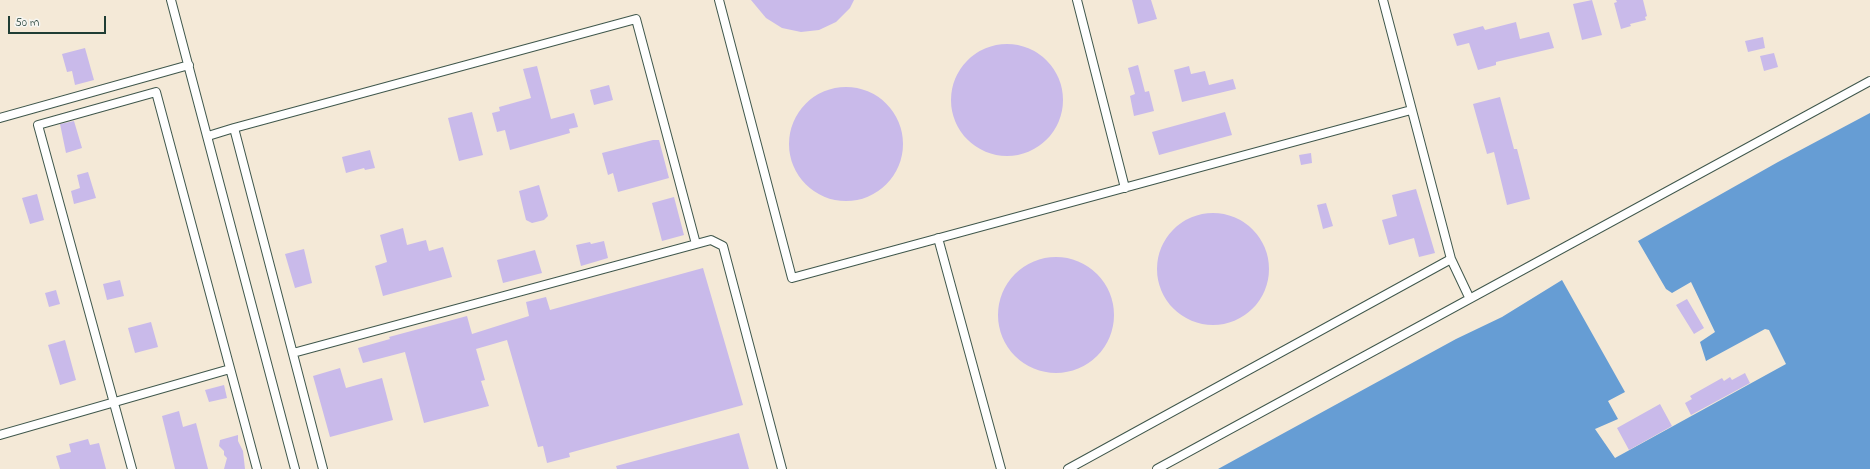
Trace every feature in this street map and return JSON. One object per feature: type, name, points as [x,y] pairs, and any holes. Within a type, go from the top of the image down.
[{"type":"lane","points":[[172,0],[295,469]]},
{"type":"lane","points":[[719,0],[792,278],[1412,110]]},
{"type":"lane","points":[[1077,0],[1125,188]]},
{"type":"lane","points":[[1383,0],[1452,259],[1470,297]]},
{"type":"lane","points":[[208,136],[636,19],[696,244]]},
{"type":"lane","points":[[0,118],[189,65]]},
{"type":"lane","points":[[1157,469],[1470,297],[1870,81]]},
{"type":"lane","points":[[132,469],[38,125],[156,92],[257,469]]},
{"type":"lane","points":[[234,128],[323,469]]},
{"type":"lane","points":[[938,238],[1001,469]]},
{"type":"lane","points":[[293,353],[711,240],[723,246],[782,469]]},
{"type":"lane","points":[[1068,469],[1452,259]]},
{"type":"lane","points":[[0,435],[230,369]]},
{"type":"water","points":[[1870,113],[1870,469],[1218,469],[1456,339],[1502,317],[1562,280],[1625,392],[1608,401],[1618,419],[1595,429],[1615,458],[1786,364],[1769,330],[1765,329],[1706,361],[1700,342],[1715,332],[1691,282],[1672,293],[1666,289],[1638,241],[1778,162]]},
{"type":"building","points":[[751,0],[854,0],[850,8],[836,22],[819,30],[801,32],[782,28],[766,18]]},
{"type":"building","points":[[1132,0],[1151,0],[1157,19],[1138,24]]},
{"type":"building","points":[[1592,0],[1602,35],[1582,40],[1573,4]]},
{"type":"building","points":[[1616,0],[1643,0],[1647,16],[1645,17],[1646,20],[1630,24],[1631,26],[1621,29],[1614,3],[1617,2]]},
{"type":"building","points":[[1516,22],[1520,39],[1549,32],[1554,48],[1496,62],[1496,65],[1478,70],[1469,43],[1457,46],[1453,34],[1483,26],[1485,30]]},
{"type":"building","points":[[1763,37],[1765,48],[1748,52],[1745,41]]},
{"type":"building","points":[[1007,44],[1018,45],[1028,49],[1038,54],[1046,61],[1053,69],[1058,79],[1062,89],[1062,111],[1058,121],[1053,131],[1046,139],[1038,146],[1028,151],[1018,155],[1007,156],[996,155],[986,151],[976,146],[968,139],[961,131],[956,121],[952,111],[951,100],[952,89],[956,79],[961,69],[968,61],[976,54],[986,49],[996,45]]},
{"type":"building","points":[[85,48],[94,80],[75,85],[72,71],[67,72],[62,54]]},
{"type":"building","points":[[1774,53],[1778,67],[1764,71],[1760,56]]},
{"type":"building","points":[[1138,65],[1145,92],[1149,91],[1154,111],[1134,116],[1130,96],[1135,94],[1128,68]]},
{"type":"building","points":[[537,66],[551,119],[574,113],[578,127],[569,129],[570,133],[510,150],[505,130],[497,132],[492,113],[500,111],[499,107],[531,98],[523,69]]},
{"type":"building","points":[[1189,66],[1191,74],[1205,71],[1209,85],[1233,79],[1236,89],[1182,102],[1174,70]]},
{"type":"building","points":[[609,85],[613,100],[594,105],[590,90]]},
{"type":"building","points":[[846,87],[868,91],[886,104],[899,122],[903,144],[899,166],[886,184],[868,197],[846,201],[824,197],[806,184],[793,166],[789,144],[793,122],[806,104],[824,91]]},
{"type":"building","points":[[1500,97],[1514,149],[1517,149],[1530,199],[1507,205],[1494,152],[1487,154],[1473,104]]},
{"type":"building","points":[[472,112],[483,155],[459,161],[448,118]]},
{"type":"building","points":[[1225,112],[1232,135],[1159,155],[1152,132]]},
{"type":"building","points":[[74,121],[82,148],[66,153],[60,124]]},
{"type":"building","points":[[653,140],[659,140],[669,178],[618,192],[613,173],[608,175],[602,153]]},
{"type":"building","points":[[370,150],[375,168],[365,170],[364,168],[346,173],[342,157]]},
{"type":"building","points":[[1311,153],[1312,163],[1301,165],[1299,155]]},
{"type":"building","points":[[88,172],[96,198],[74,204],[71,191],[80,188],[77,175]]},
{"type":"building","points":[[539,185],[548,216],[544,220],[532,223],[526,220],[519,191]]},
{"type":"building","points":[[1416,189],[1435,253],[1419,257],[1414,238],[1389,245],[1382,220],[1397,216],[1392,195]]},
{"type":"building","points":[[37,194],[44,220],[30,224],[22,198]]},
{"type":"building","points":[[674,197],[684,235],[662,241],[652,203]]},
{"type":"building","points":[[1326,203],[1333,226],[1323,229],[1317,205]]},
{"type":"building","points":[[1213,213],[1234,218],[1244,223],[1252,230],[1259,238],[1264,248],[1269,269],[1264,290],[1259,300],[1252,308],[1244,315],[1234,320],[1213,325],[1192,320],[1182,315],[1174,308],[1167,300],[1162,290],[1157,269],[1162,248],[1167,238],[1174,230],[1182,223],[1192,218]]},
{"type":"building","points":[[403,228],[407,245],[426,240],[429,251],[443,247],[452,277],[383,296],[375,266],[387,262],[380,235]]},
{"type":"building","points":[[604,241],[608,258],[581,266],[576,245]]},
{"type":"building","points":[[304,249],[312,283],[295,288],[285,254]]},
{"type":"building","points":[[535,250],[542,273],[503,283],[497,260]]},
{"type":"building","points":[[1056,257],[1078,262],[1097,274],[1109,293],[1114,315],[1109,337],[1097,356],[1078,368],[1056,373],[1034,368],[1015,356],[1003,337],[998,315],[1003,293],[1015,274],[1034,262]]},
{"type":"building","points":[[703,268],[743,405],[569,453],[570,457],[547,463],[543,446],[538,447],[507,340],[476,349],[485,380],[481,381],[489,406],[424,423],[405,352],[363,363],[358,348],[390,339],[389,337],[467,316],[472,334],[529,316],[526,302],[546,297],[550,310]]},
{"type":"building","points":[[120,280],[124,296],[107,300],[103,284]]},
{"type":"building","points":[[56,290],[60,304],[49,307],[45,293]]},
{"type":"building","points":[[1687,299],[1704,328],[1694,334],[1676,305]]},
{"type":"building","points":[[151,322],[158,347],[135,353],[128,328]]},
{"type":"building","points":[[65,340],[76,380],[60,385],[48,345]]},
{"type":"building","points":[[340,368],[346,388],[382,378],[393,420],[330,437],[313,376]]},
{"type":"building","points":[[1745,373],[1750,383],[1691,415],[1685,403],[1692,399],[1690,396],[1722,378],[1724,381],[1730,377],[1732,380]]},
{"type":"building","points":[[224,385],[227,398],[209,402],[205,390]]},
{"type":"building","points":[[1660,404],[1672,426],[1629,450],[1617,428]]},
{"type":"building","points":[[179,411],[183,427],[196,423],[208,469],[175,469],[162,416]]},
{"type":"building","points":[[739,433],[749,469],[617,469],[616,466]]},
{"type":"building","points":[[238,435],[238,441],[243,451],[245,469],[224,469],[227,458],[224,455],[224,451],[219,446],[220,440]]},
{"type":"building","points":[[88,439],[90,445],[99,443],[106,469],[60,469],[56,456],[71,452],[69,444]]}]
